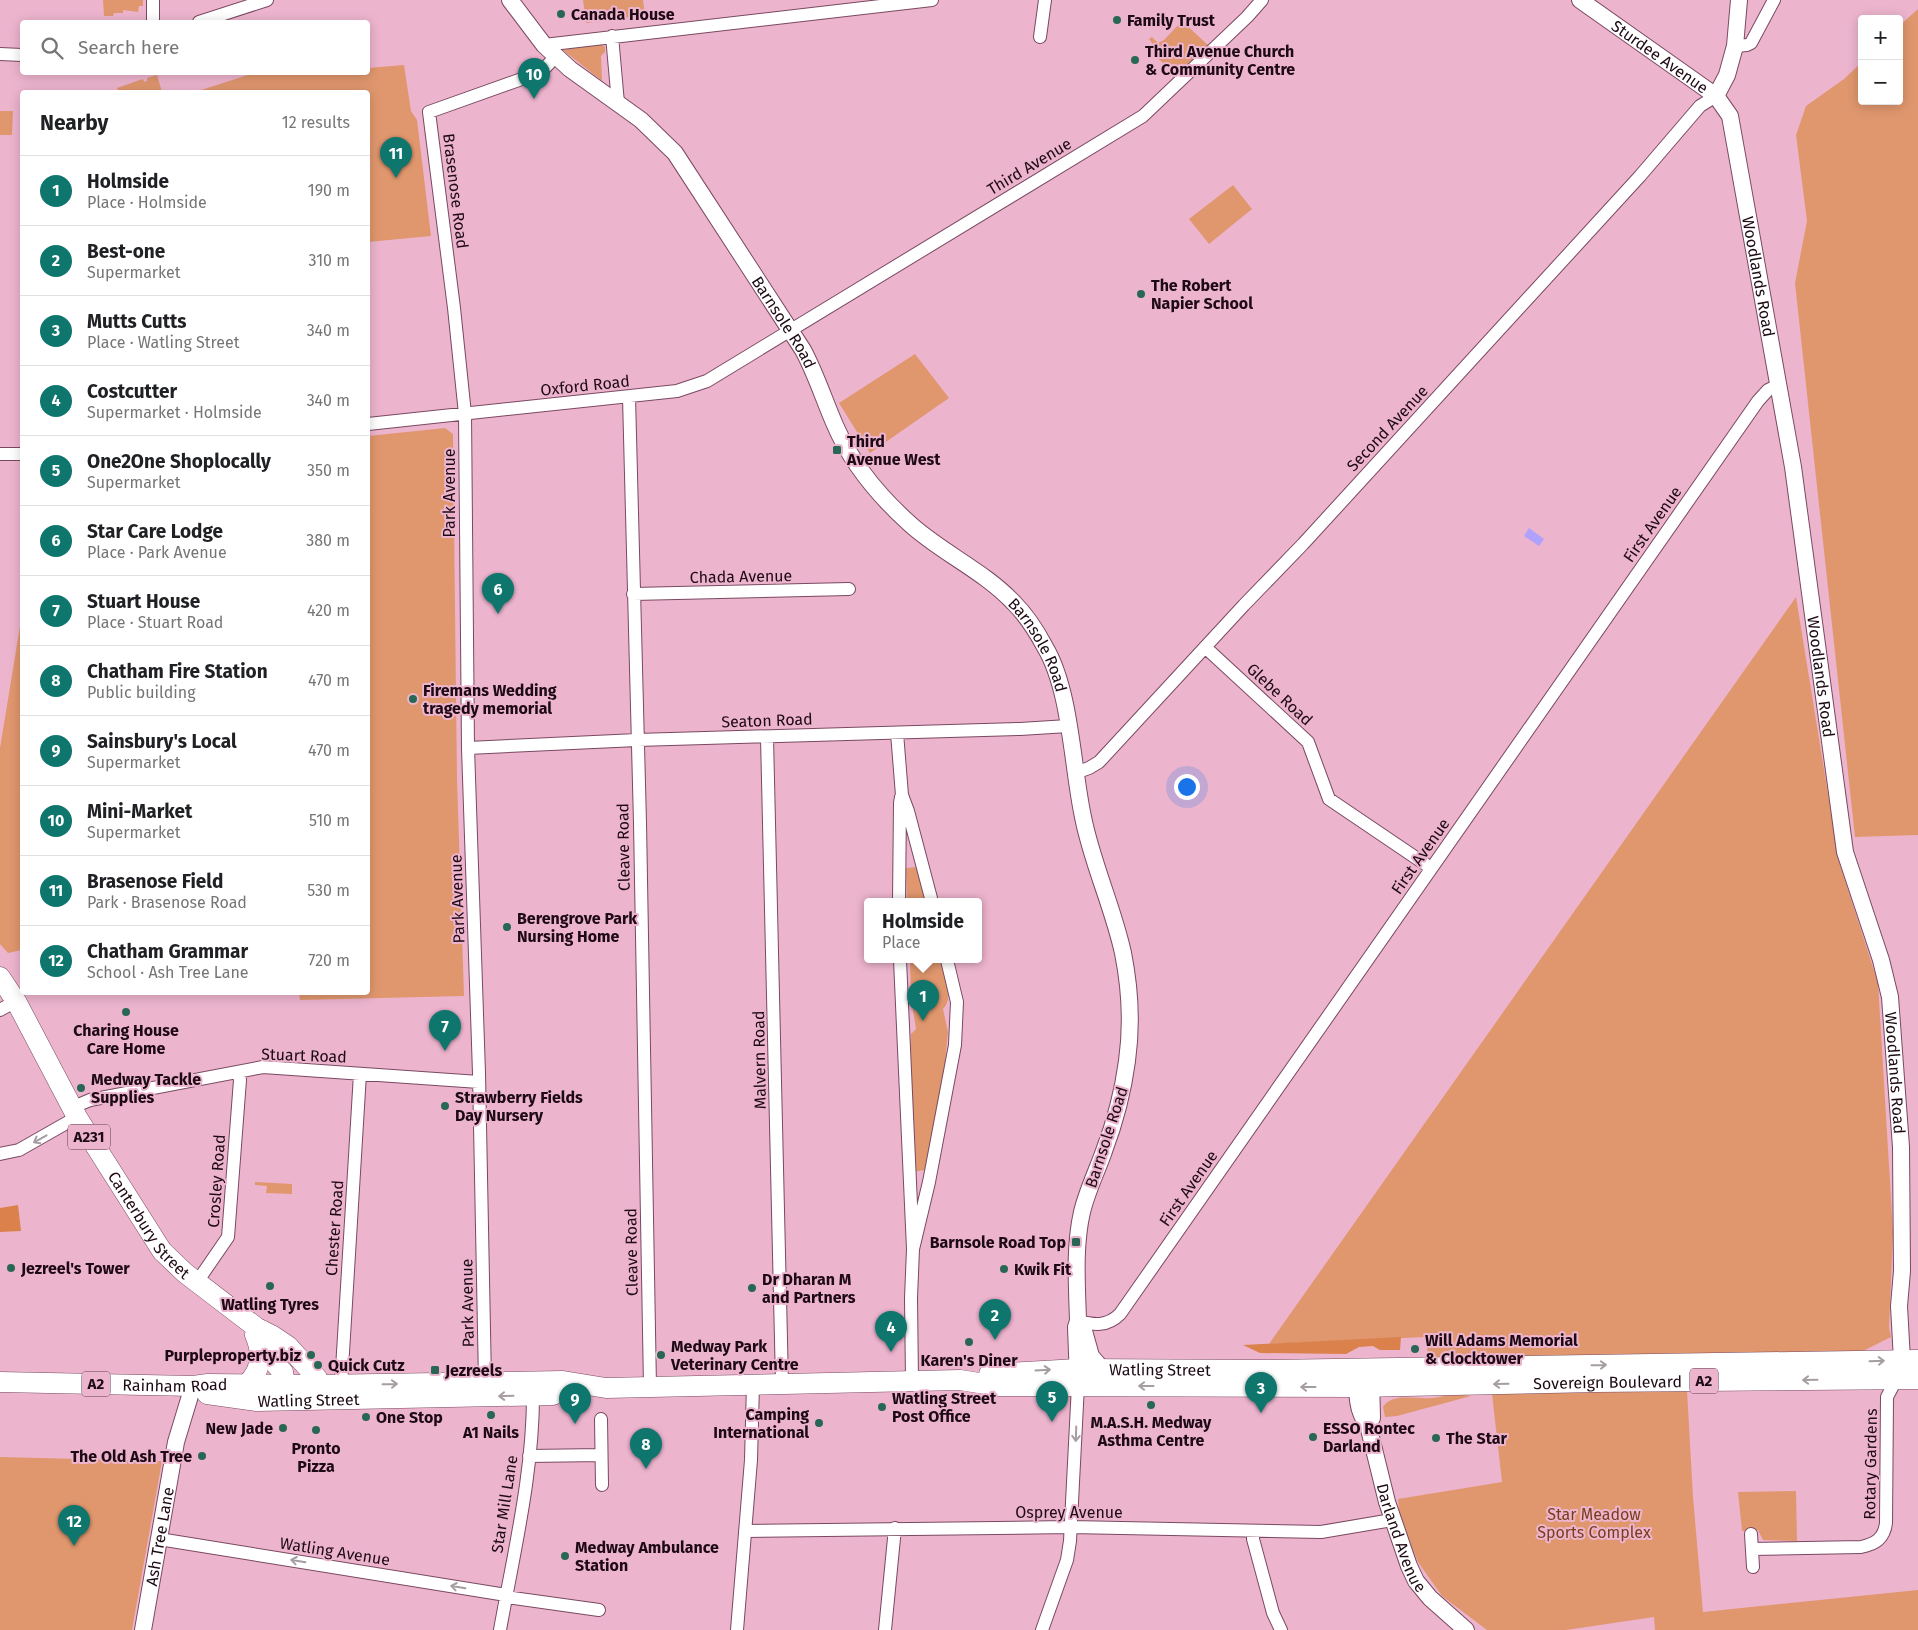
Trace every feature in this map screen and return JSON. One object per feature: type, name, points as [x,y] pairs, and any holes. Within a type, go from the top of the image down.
[{"type":"main road","name":"Canterbury Street","points":[[0,977],[8,1006],[162,1251],[179,1269],[256,1326],[288,1346],[317,1378],[319,1385]]},
{"type":"main road","points":[[246,1385],[256,1374],[260,1357],[256,1326]]},
{"type":"main road","points":[[256,1326],[277,1366],[283,1372],[286,1393]]},
{"type":"main road","name":"Sovereign Boulevard","points":[[1365,1377],[1910,1360]]},
{"type":"main road","name":"Watling Street","points":[[1078,1377],[1102,1369],[1262,1370],[1365,1377]]},
{"type":"main road","name":"Watling Street","points":[[319,1385],[485,1382],[590,1394],[606,1388],[650,1386],[960,1380],[998,1372],[1078,1377],[1365,1377]]},
{"type":"main road","name":"Sovereign Boulevard","points":[[1365,1377],[1596,1382],[1918,1379]]},
{"type":"main road","name":"Rainham Road","points":[[0,1382],[193,1386],[208,1384],[246,1385],[286,1393],[319,1385]]},
{"type":"main road","name":"Watling Street","points":[[193,1386],[208,1395],[257,1401],[286,1393],[533,1388]]},
{"type":"street","points":[[153,0],[153,20]]},
{"type":"street","points":[[205,20],[267,0]]},
{"type":"street","name":"Barnsole Road","points":[[510,0],[544,45],[595,89],[618,102],[657,134],[674,152],[791,330],[812,367],[842,440],[872,484],[909,524],[1016,604],[1047,650],[1061,686],[1086,831],[1123,954],[1128,982],[1130,1016],[1127,1060],[1120,1098],[1105,1148],[1085,1200],[1081,1221],[1077,1267],[1078,1321],[1076,1327],[1078,1377]]},
{"type":"street","points":[[544,45],[932,0]]},
{"type":"street","points":[[1040,37],[1045,0]]},
{"type":"street","name":"Third Avenue","points":[[791,330],[1144,116],[1247,17],[1262,0]]},
{"type":"street","name":"Sturdee Avenue","points":[[1580,0],[1716,96]]},
{"type":"street","points":[[1716,96],[1727,74],[1735,46],[1739,0]]},
{"type":"street","points":[[1735,46],[1751,43],[1774,0]]},
{"type":"street","points":[[612,36],[618,102]]},
{"type":"street","points":[[0,54],[20,55]]},
{"type":"street","name":"Brasenose Road","points":[[465,414],[454,308],[429,112],[533,75],[543,70],[556,56]]},
{"type":"street","name":"Woodlands Road","points":[[1716,96],[1730,116],[1793,467],[1845,852],[1876,945],[1890,996],[1900,1147],[1902,1271],[1899,1306],[1910,1360],[1896,1380]]},
{"type":"street","name":"Second Avenue","points":[[1075,773],[1099,762],[1303,544],[1634,184],[1700,106],[1716,96]]},
{"type":"street","name":"Oxford Road","points":[[370,424],[677,391],[706,381],[791,330]]},
{"type":"street","name":"First Avenue","points":[[1078,1321],[1096,1325],[1110,1322],[1120,1314],[1758,401],[1768,390],[1778,385]]},
{"type":"street","name":"Cleave Road","points":[[629,397],[650,1386]]},
{"type":"street","name":"Park Avenue","points":[[465,414],[468,748],[479,1082],[485,1382]]},
{"type":"street","points":[[0,454],[20,454]]},
{"type":"street","name":"Chada Avenue","points":[[634,594],[849,589]]},
{"type":"street","name":"Glebe Road","points":[[1205,647],[1308,742],[1329,799],[1431,868]]},
{"type":"street","name":"Seaton Road","points":[[468,748],[637,740],[1068,726]]},
{"type":"street","points":[[897,733],[902,795],[920,852],[931,898]]},
{"type":"street","name":"Malvern Road","points":[[767,737],[782,1383]]},
{"type":"street","points":[[899,898],[900,803],[902,795]]},
{"type":"street","points":[[899,854],[920,852]]},
{"type":"street","points":[[900,963],[913,1249],[910,1298],[912,1380]]},
{"type":"street","points":[[913,1249],[929,1182],[955,1045],[957,1002],[947,963]]},
{"type":"street","name":"Stuart Road","points":[[0,1154],[19,1150],[90,1100],[269,1067],[479,1082]]},
{"type":"street","name":"Crosley Road","points":[[197,1282],[228,1237],[240,1080],[238,1072]]},
{"type":"street","name":"Chester Road","points":[[341,1385],[360,1074]]},
{"type":"street","points":[[910,1181],[929,1182]]},
{"type":"street","name":"Barnsole Road","points":[[1078,1321],[1083,1325],[1086,1344],[1091,1356],[1102,1369]]},
{"type":"street","points":[[1042,1630],[1067,1560],[1071,1527],[1078,1377]]},
{"type":"street","name":"Darland Avenue","points":[[1365,1377],[1372,1418],[1368,1425],[1392,1520],[1402,1548],[1416,1581],[1430,1598],[1466,1630]]},
{"type":"street","name":"Rotary Gardens","points":[[1752,1549],[1861,1547],[1874,1543],[1881,1538],[1886,1524],[1887,1397],[1896,1380]]},
{"type":"street","points":[[737,1630],[751,1460],[753,1384]]},
{"type":"street","name":"Ash Tree Lane","points":[[144,1630],[176,1442],[193,1386]]},
{"type":"street","name":"Star Mill Lane","points":[[500,1630],[523,1503],[529,1456],[533,1388]]},
{"type":"street","points":[[601,1419],[602,1485]]},
{"type":"street","points":[[529,1456],[601,1455]]},
{"type":"street","name":"Osprey Avenue","points":[[745,1530],[1071,1527],[1322,1532],[1392,1520]]},
{"type":"street","points":[[885,1630],[895,1528]]},
{"type":"street","points":[[1253,1531],[1253,1539],[1272,1614],[1282,1630]]},
{"type":"street","points":[[1751,1534],[1753,1568]]},
{"type":"street","name":"Watling Avenue","points":[[159,1539],[599,1610]]},
{"type":"green space","points":[[103,0],[143,0],[143,6],[139,6],[138,12],[123,10],[123,13],[104,16]]},
{"type":"green space","points":[[583,0],[643,0],[645,15],[586,23]]},
{"type":"green space","points":[[1918,9],[1918,835],[1855,837],[1795,283],[1807,221],[1796,135],[1806,106],[1844,79],[1858,66],[1858,105],[1903,105],[1903,22]]},
{"type":"green space","points":[[1182,21],[1209,46],[1175,74],[1152,53],[1157,50],[1149,39],[1152,37],[1158,43],[1164,40]]},
{"type":"green space","points":[[600,43],[605,47],[605,52],[601,56],[602,81],[563,50]]},
{"type":"green space","points":[[404,65],[411,111],[417,120],[431,236],[370,242],[370,90],[201,90],[248,75],[370,75],[370,68]]},
{"type":"green space","points":[[157,75],[161,90],[118,90],[117,88],[143,79],[144,82],[147,81],[147,78]]},
{"type":"green space","points":[[0,111],[13,111],[12,135],[0,135]]},
{"type":"green space","points":[[1233,185],[1252,209],[1209,244],[1189,219]]},
{"type":"green space","points":[[915,354],[949,398],[870,453],[839,403]]},
{"type":"green space","points":[[445,428],[453,434],[457,779],[464,996],[300,1000],[299,995],[370,995],[370,436]]},
{"type":"green space","points":[[1796,597],[1839,862],[1878,983],[1893,1232],[1889,1328],[1891,1337],[1859,1353],[1428,1358],[1426,1337],[1269,1344]]},
{"type":"green space","points":[[20,626],[20,950],[8,953],[0,944],[0,748]]},
{"type":"green space","points":[[917,867],[925,898],[907,898],[906,868]]},
{"type":"green space","points":[[910,963],[942,963],[948,992],[948,998],[943,1009],[948,1032],[944,1072],[925,1170],[911,1172],[911,1034],[916,1029],[911,998]]},
{"type":"green space","points":[[255,1182],[292,1184],[292,1194],[266,1193],[267,1186],[255,1185]]},
{"type":"green space","name":"Star Meadow Sports Complex","points":[[1687,1390],[1693,1497],[1703,1612],[1918,1590],[1918,1630],[1655,1630],[1654,1617],[1566,1630],[1487,1630],[1442,1596],[1418,1562],[1400,1518],[1398,1499],[1502,1482],[1492,1394]]},
{"type":"green space","points":[[1451,1394],[1471,1396],[1397,1416],[1385,1417],[1383,1407],[1387,1402],[1399,1398],[1434,1398]]},
{"type":"green space","points":[[0,1457],[162,1461],[132,1630],[0,1630]]},
{"type":"green space","points":[[1796,1491],[1797,1541],[1763,1540],[1758,1530],[1742,1531],[1738,1492]]},
{"type":"shaded area","points":[[1529,528],[1544,539],[1539,546],[1524,536]]},
{"type":"shaded area","points":[[18,1205],[21,1231],[0,1232],[0,1208]]},
{"type":"shaded area","points":[[1401,1337],[1400,1350],[1380,1350],[1373,1346],[1359,1347],[1346,1354],[1260,1353],[1243,1345]]},
{"type":"place","name":"Canada House","points":[[561,14]]},
{"type":"place","name":"Family Trust","points":[[1117,20]]},
{"type":"place","name":"Third Avenue Church & Community Centre","points":[[1135,60]]},
{"type":"place","name":"Mini-Market","points":[[534,99]]},
{"type":"place","name":"Brasenose Field","points":[[396,178]]},
{"type":"place","name":"The Robert Napier School","points":[[1141,294]]},
{"type":"place","name":"Third Avenue West","points":[[837,450]]},
{"type":"place","name":"Star Care Lodge","points":[[498,614]]},
{"type":"place","name":"Firemans Wedding tragedy memorial","points":[[413,699]]},
{"type":"place","name":"Berengrove Park Nursing Home","points":[[507,927]]},
{"type":"place","name":"Charing House Care Home","points":[[126,1012]]},
{"type":"place","name":"Holmside","points":[[923,1021]]},
{"type":"place","name":"Stuart House","points":[[445,1051]]},
{"type":"place","name":"Medway Tackle Supplies","points":[[81,1088]]},
{"type":"place","name":"Strawberry Fields Day Nursery","points":[[445,1106]]},
{"type":"place","name":"Barnsole Road Top","points":[[1076,1242]]},
{"type":"place","name":"Jezreel's Tower","points":[[11,1268]]},
{"type":"place","name":"Kwik Fit","points":[[1004,1269]]},
{"type":"place","name":"Watling Tyres","points":[[270,1286]]},
{"type":"place","name":"Dr Dharan M and Partners","points":[[752,1288]]},
{"type":"place","name":"Best-one","points":[[995,1340]]},
{"type":"place","name":"Karen's Diner","points":[[969,1342]]},
{"type":"place","name":"Will Adams Memorial & Clocktower","points":[[1415,1349]]},
{"type":"place","name":"Costcutter","points":[[891,1352]]},
{"type":"place","name":"Purpleproperty.biz","points":[[311,1355]]},
{"type":"place","name":"Medway Park Veterinary Centre","points":[[661,1355]]},
{"type":"place","name":"Quick Cutz","points":[[318,1365]]},
{"type":"place","name":"Jezreels","points":[[435,1370]]},
{"type":"place","name":"M.A.S.H. Medway Asthma Centre","points":[[1151,1405]]},
{"type":"place","name":"Watling Street Post Office","points":[[882,1407]]},
{"type":"place","name":"Mutts Cutts","points":[[1261,1413]]},
{"type":"place","name":"A1 Nails","points":[[491,1415]]},
{"type":"place","name":"One Stop","points":[[366,1417]]},
{"type":"place","name":"One2One Shoplocally","points":[[1052,1422]]},
{"type":"place","name":"Camping International","points":[[819,1423]]},
{"type":"place","name":"Sainsbury's Local","points":[[575,1424]]},
{"type":"place","name":"New Jade","points":[[283,1428]]},
{"type":"place","name":"Pronto Pizza","points":[[316,1430]]},
{"type":"place","name":"ESSO Rontec Darland","points":[[1313,1437]]},
{"type":"place","name":"The Star","points":[[1436,1438]]},
{"type":"place","name":"The Old Ash Tree","points":[[202,1456]]},
{"type":"place","name":"Chatham Fire Station","points":[[646,1469]]},
{"type":"place","name":"Chatham Grammar","points":[[74,1546]]},
{"type":"place","name":"Medway Ambulance Station","points":[[565,1556]]}]
